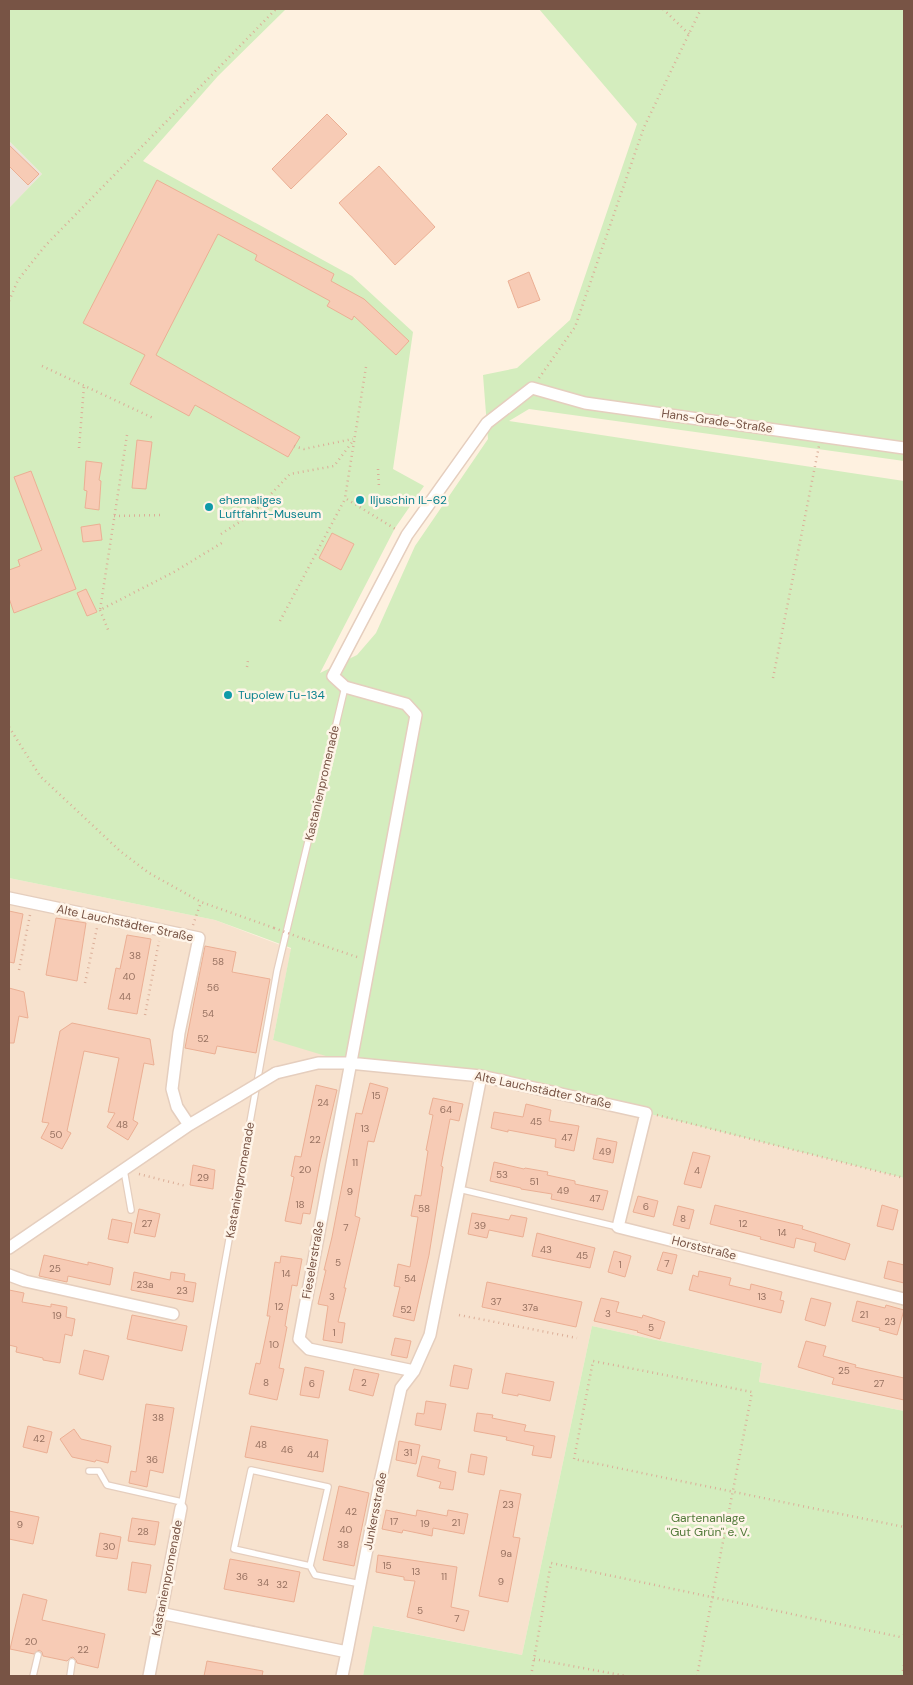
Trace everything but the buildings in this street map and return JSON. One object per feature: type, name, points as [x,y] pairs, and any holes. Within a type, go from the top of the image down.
[{"type":"street","name":"Hans-Grade-Straße","points":[[532,388],[585,403],[904,448]]},
{"type":"street","points":[[349,1063],[416,715],[406,704],[345,687],[333,676],[407,536],[488,423],[532,388]]},
{"type":"street","name":"Alte Lauchstädter Straße","points":[[9,898],[200,938],[179,1033],[172,1089],[177,1107],[190,1125]]},
{"type":"street","name":"Alte Lauchstädter Straße","points":[[9,1248],[190,1125],[276,1073],[318,1063],[349,1063],[481,1076],[646,1113]]},
{"type":"street","name":"Fieselerstraße","points":[[349,1063],[299,1339],[309,1349],[414,1371]]},
{"type":"street","name":"Junkersstraße","points":[[342,1676],[380,1482],[401,1388],[414,1371],[430,1336],[481,1076]]},
{"type":"street","points":[[618,1227],[646,1113]]},
{"type":"street","name":"Horststraße","points":[[618,1227],[904,1299]]},
{"type":"street","points":[[9,1275],[25,1281],[173,1314]]},
{"type":"street","name":"Kastanienpromenade","points":[[149,1676],[182,1505]]},
{"type":"street","points":[[160,1614],[347,1652]]},
{"type":"lane","name":"Kastanienpromenade","points":[[182,1505],[278,971],[345,687]]},
{"type":"lane","points":[[124,1170],[131,1210]]},
{"type":"lane","points":[[459,1190],[618,1227]]},
{"type":"lane","points":[[310,1566],[234,1549],[251,1470],[328,1486],[310,1566],[315,1576],[361,1584]]},
{"type":"lane","points":[[89,1471],[99,1471],[107,1486],[182,1505]]},
{"type":"lane","points":[[33,1676],[38,1655]]},
{"type":"lane","points":[[70,1676],[72,1662]]},
{"type":"path","points":[[9,301],[18,280],[45,246],[276,9]]},
{"type":"path","points":[[663,9],[688,34]]},
{"type":"path","points":[[532,388],[575,327],[644,127],[701,9]]},
{"type":"path","points":[[42,366],[153,418]]},
{"type":"path","points":[[280,621],[345,498],[366,367]]},
{"type":"path","points":[[78,448],[84,386]]},
{"type":"path","points":[[109,632],[100,610],[127,435]]},
{"type":"path","points":[[773,678],[821,436]]},
{"type":"path","points":[[294,446],[304,448],[355,439]]},
{"type":"path","points":[[221,534],[252,514],[290,474],[334,466],[355,439]]},
{"type":"path","points":[[378,469],[379,487]]},
{"type":"path","points":[[345,498],[407,536]]},
{"type":"path","points":[[114,516],[161,515]]},
{"type":"path","points":[[100,610],[174,572],[225,541]]},
{"type":"path","points":[[247,668],[248,660]]},
{"type":"path","points":[[9,727],[40,776],[120,851],[149,873],[201,902],[369,962]]},
{"type":"path","points":[[190,936],[201,902]]},
{"type":"path","points":[[19,970],[32,903]]},
{"type":"path","points":[[85,983],[100,917]]},
{"type":"path","points":[[145,1015],[161,930]]},
{"type":"path","points":[[646,1113],[904,1178]]},
{"type":"path","points":[[124,1170],[186,1186]]},
{"type":"path","points":[[459,1315],[576,1338]]},
{"type":"path","points":[[697,1676],[733,1492],[752,1392],[593,1361],[574,1459],[733,1492],[904,1527]]},
{"type":"path","points":[[531,1676],[551,1563],[900,1637],[904,1635]]},
{"type":"path","points":[[534,1659],[626,1676]]},
{"type":"path","points":[[902,1676],[904,1665]]},
{"type":"shaded area","points":[[9,141],[42,174],[9,208]]},
{"type":"shaded area","points":[[9,878],[215,920],[291,949],[273,1040],[646,1113],[904,1178],[904,1411],[759,1382],[762,1363],[592,1326],[522,1655],[374,1626],[363,1676],[9,1676]]},
{"type":"green space","points":[[9,9],[286,9],[218,76],[143,161],[352,276],[413,332],[393,469],[424,486],[395,528],[320,673],[357,655],[376,633],[415,546],[488,439],[483,375],[517,368],[570,320],[637,124],[539,9],[904,9],[904,461],[529,409],[509,421],[904,481],[904,1178],[646,1113],[481,1076],[349,1063],[273,1040],[291,948],[215,920],[9,878],[9,208],[42,174],[9,141]]},
{"type":"green space","name":"Gartenanlage \"Gut Grün\" e. V.","points":[[592,1326],[762,1363],[759,1382],[904,1411],[904,1676],[363,1676],[373,1626],[522,1655]]},
{"type":"place","name":"Iljuschin IL-62","points":[[360,500]]},
{"type":"place","name":"ehemaliges Luftfahrt-Museum","points":[[209,507]]},
{"type":"place","name":"Tupolew Tu-134","points":[[228,695]]}]
